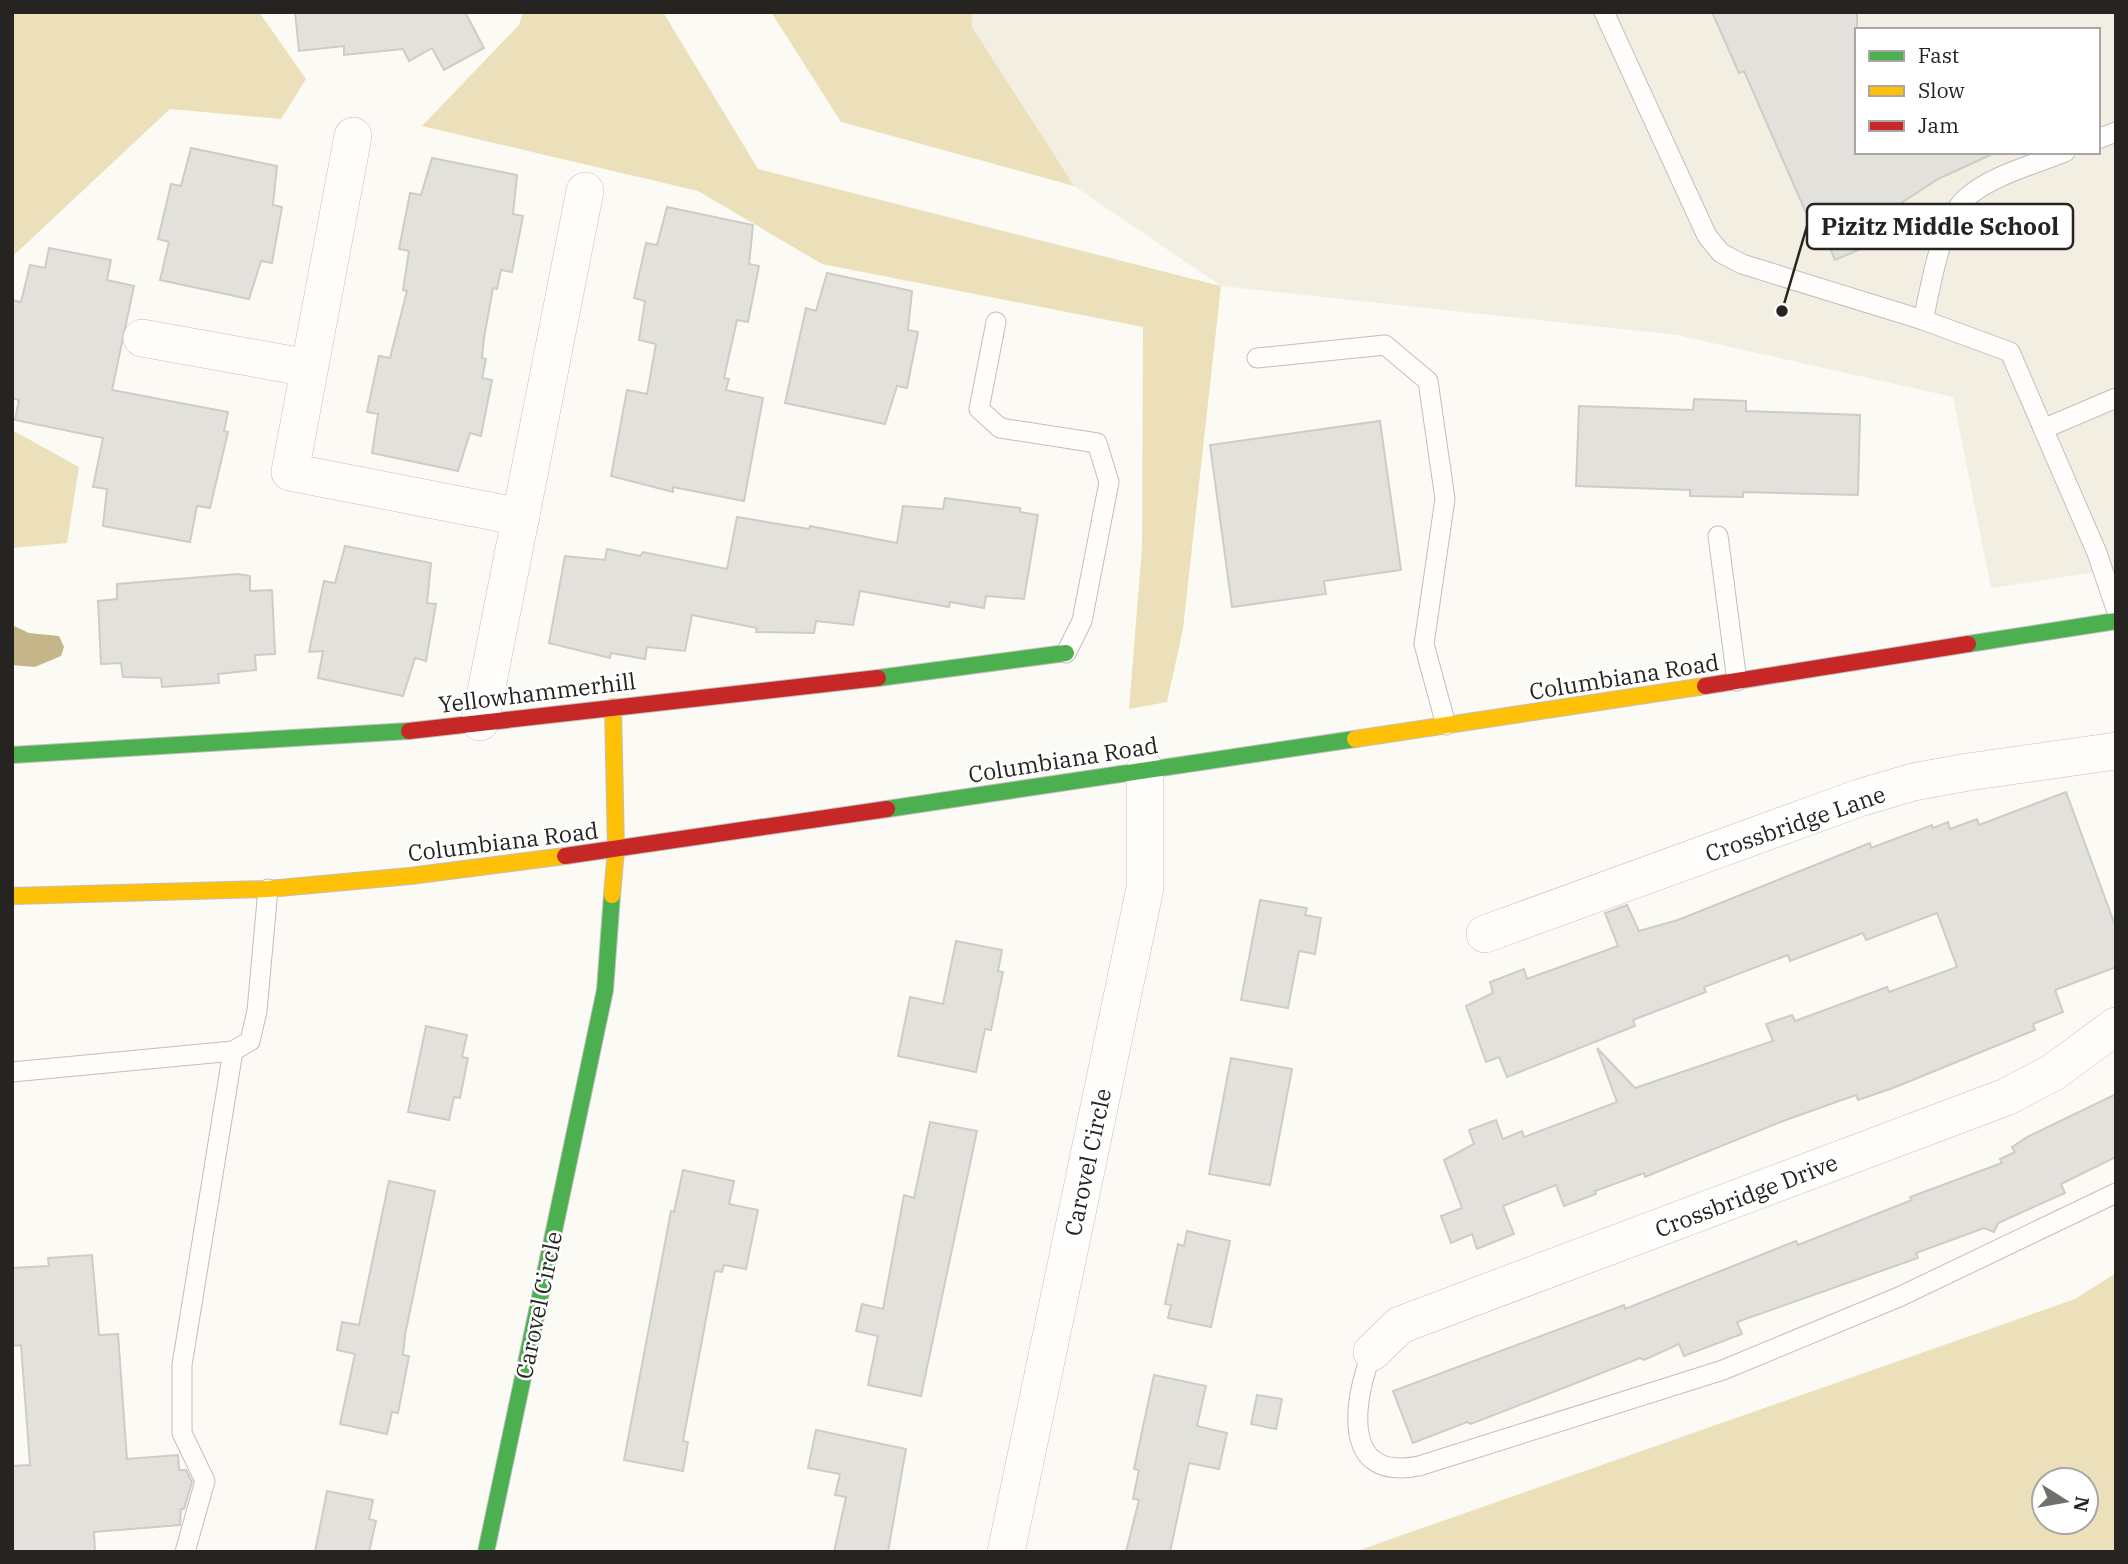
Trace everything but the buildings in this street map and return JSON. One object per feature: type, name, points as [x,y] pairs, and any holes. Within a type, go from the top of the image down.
[{"type":"main road","name":"Columbiana Road","points":[[12,896],[268,889],[410,876],[616,850],[1737,681],[2116,621]]},
{"type":"main road","name":"Yellowhammerhill","points":[[12,755],[387,734],[612,706],[847,682],[1066,653]]},
{"type":"main road","name":"Carovel Circle","points":[[486,1552],[605,990],[616,850],[612,706]]},
{"type":"street","points":[[353,136],[290,472],[521,517]]},
{"type":"street","points":[[480,722],[585,191]]},
{"type":"street","points":[[142,338],[309,368]]},
{"type":"street","name":"Crossbridge Lane","points":[[1485,934],[1902,785],[1968,772],[2116,751]]},
{"type":"street","name":"Carovel Circle","points":[[1006,1552],[1145,888],[1145,770]]},
{"type":"street","name":"Crossbridge Drive","points":[[1372,1352],[1400,1325],[2006,1097],[2052,1073],[2116,1026]]},
{"type":"lane","points":[[1604,12],[1707,236],[1721,253],[1742,264],[1923,320],[2011,352],[2097,553],[2116,609]]},
{"type":"lane","points":[[1923,320],[1945,233],[1965,199],[1990,182],[2060,154]]},
{"type":"lane","points":[[996,322],[979,409],[1000,428],[1097,443],[1109,482],[1082,621],[1066,653]]},
{"type":"lane","points":[[1257,358],[1385,345],[1428,381],[1445,499],[1424,644],[1446,725]]},
{"type":"lane","points":[[2043,429],[2116,398]]},
{"type":"lane","points":[[1718,536],[1737,681]]},
{"type":"lane","points":[[12,1072],[233,1051],[250,1041],[257,1011],[268,889]]},
{"type":"lane","points":[[185,1552],[205,1480],[182,1433],[182,1365],[233,1051]]},
{"type":"lane","points":[[1372,1352],[1359,1386],[1356,1412],[1359,1439],[1368,1455],[1380,1464],[1403,1469],[1419,1466],[1723,1370],[1899,1297],[2116,1193]]},
{"type":"shaded area","points":[[12,12],[259,12],[306,79],[281,119],[170,109],[12,257]]},
{"type":"shaded area","points":[[523,12],[663,12],[758,169],[1221,286],[1183,629],[1167,702],[1129,709],[1142,548],[1143,327],[822,264],[698,191],[422,126],[519,25]]},
{"type":"shaded area","points":[[771,12],[972,12],[972,27],[1074,186],[841,122]]},
{"type":"shaded area","points":[[958,12],[2116,12],[2116,569],[1991,588],[1953,397],[1677,335],[1221,286],[1074,186],[972,81]]},
{"type":"shaded area","points":[[12,430],[79,467],[67,543],[12,548]]},
{"type":"shaded area","points":[[12,625],[29,633],[59,636],[64,647],[61,656],[35,667],[12,665]]},
{"type":"shaded area","points":[[2116,1273],[2116,1552],[1354,1552],[2075,1299]]},
{"type":"traffic: fast","points":[[1968,644],[2116,621]]},
{"type":"traffic: fast","points":[[878,678],[1066,653]]},
{"type":"traffic: fast","points":[[12,755],[409,731]]},
{"type":"traffic: fast","points":[[887,809],[1355,739]]},
{"type":"traffic: fast","points":[[486,1552],[605,990],[612,895]]},
{"type":"traffic: slow","points":[[1355,739],[1705,686]]},
{"type":"traffic: slow","points":[[612,895],[616,850],[613,707]]},
{"type":"traffic: slow","points":[[12,896],[268,889],[410,876],[565,856]]},
{"type":"traffic: jam","points":[[1705,686],[1968,644]]},
{"type":"traffic: jam","points":[[409,731],[878,678]]},
{"type":"traffic: jam","points":[[565,856],[887,809]]},
{"type":"place","name":"Pizitz Middle School","points":[[1782,311]]}]
